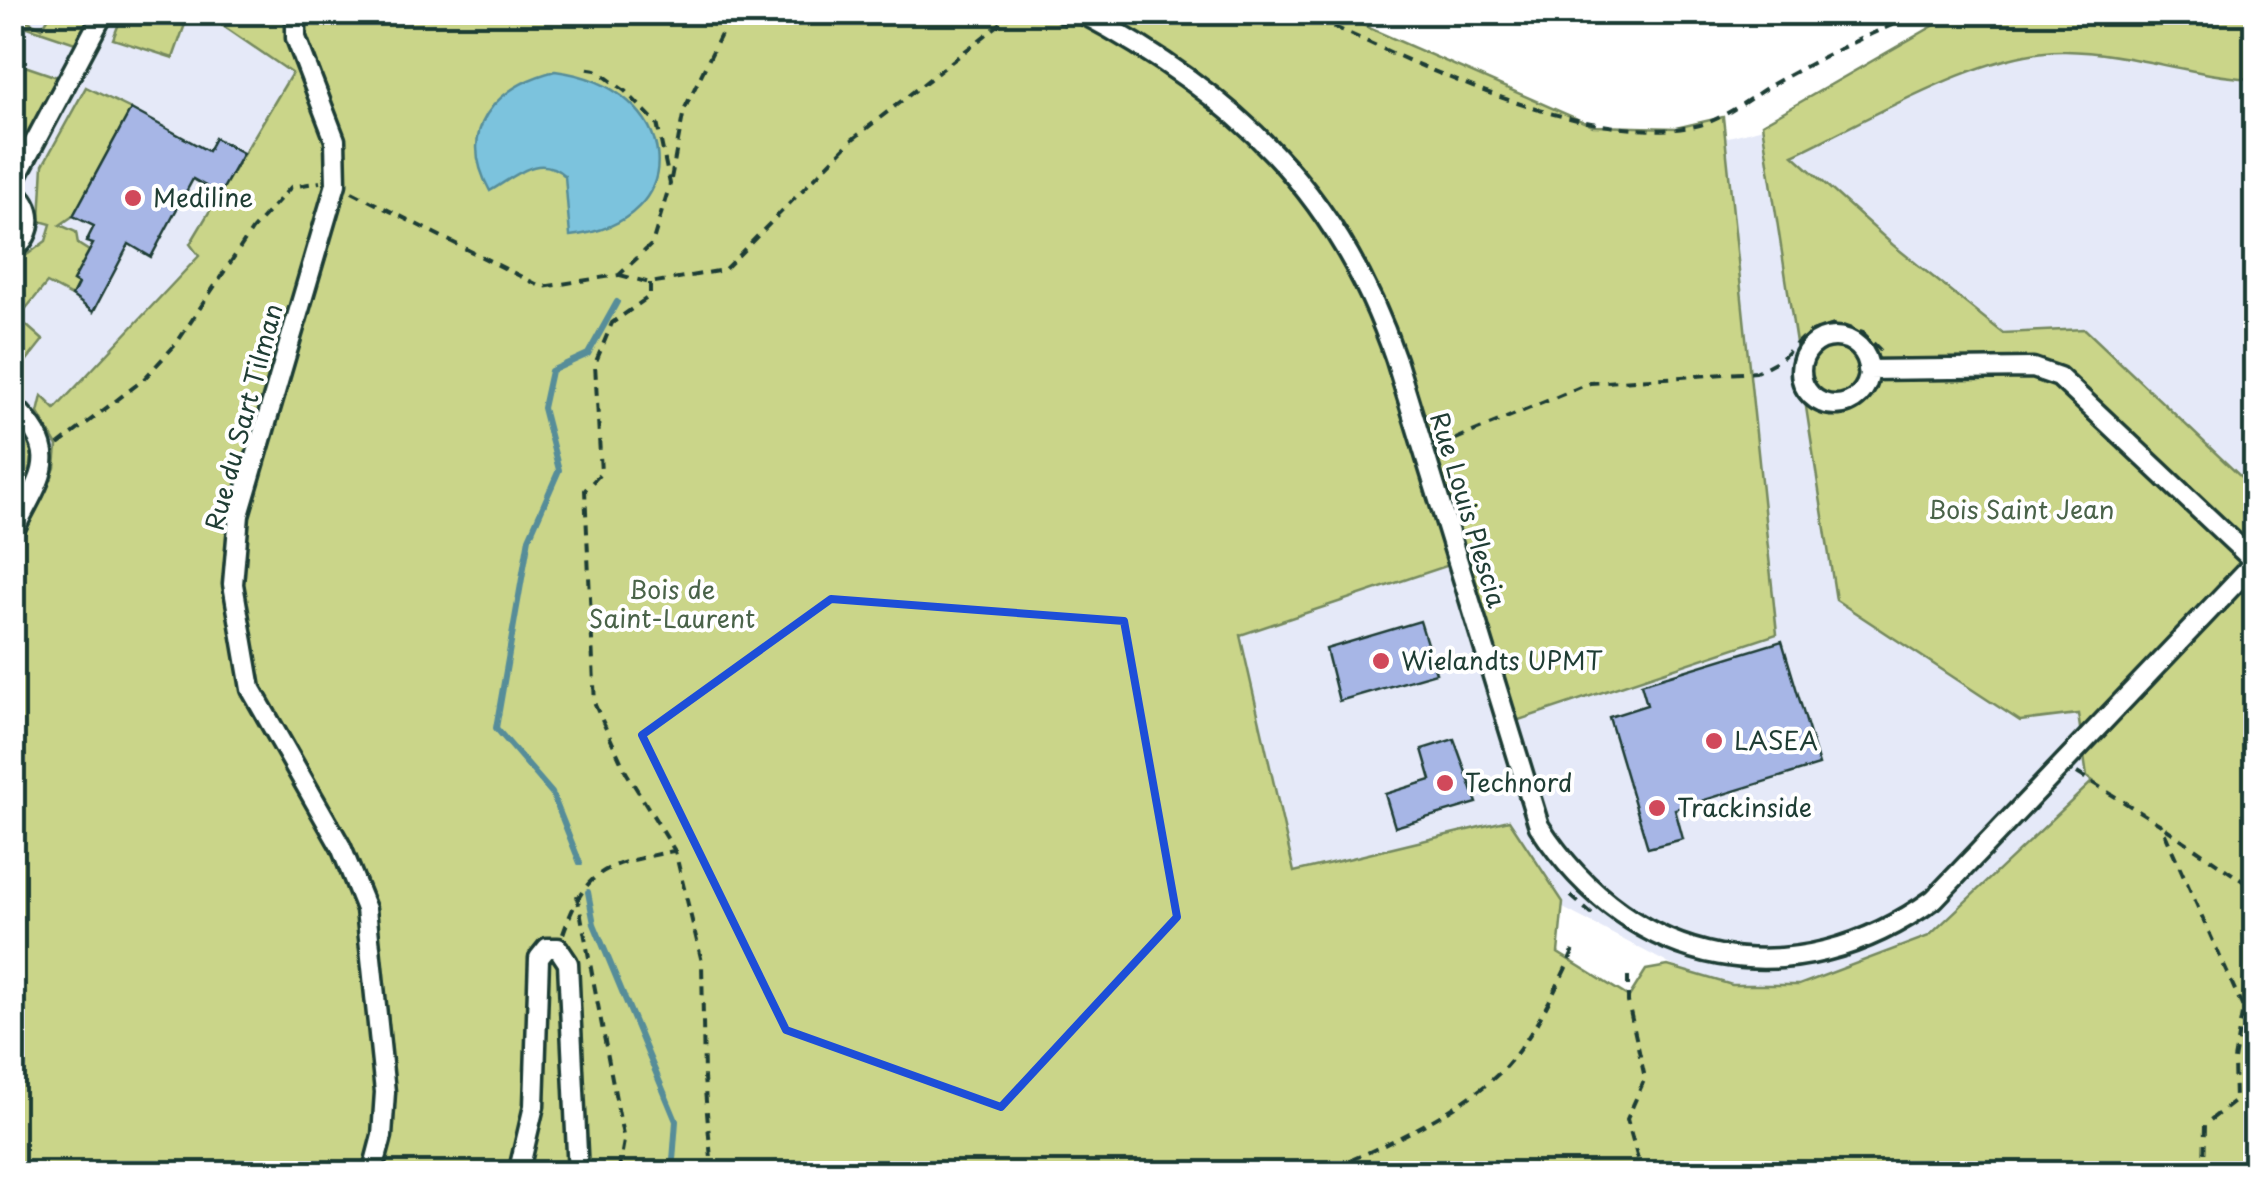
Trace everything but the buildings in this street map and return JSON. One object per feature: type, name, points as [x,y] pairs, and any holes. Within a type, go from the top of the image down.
[{"type":"street","points":[[12,250],[20,245],[30,224],[25,202],[12,188],[104,12]]},
{"type":"street","name":"Rue du Sart Tilman","points":[[296,12],[296,38],[335,140],[336,184],[239,514],[233,584],[252,689],[341,847],[366,910],[385,1092],[382,1136],[372,1174]]},
{"type":"street","name":"Rue Louis Plescia","points":[[1077,21],[1194,79],[1295,173],[1340,237],[1371,294],[1539,826],[1586,888],[1625,918],[1666,940],[1723,957],[1769,961],[1815,956],[1900,924],[1934,899],[2255,562]]},
{"type":"street","points":[[1868,370],[2033,368],[2059,378],[2255,562]]},
{"type":"street","points":[[12,404],[38,430],[46,451],[40,476],[12,534]]},
{"type":"street","points":[[518,1174],[534,1106],[538,958],[547,948],[558,948],[568,963],[578,1174]]},
{"type":"path","points":[[620,275],[652,244],[670,184],[684,110],[732,12]]},
{"type":"path","points":[[46,451],[143,380],[176,344],[252,230],[292,187],[309,181],[336,184],[542,287],[620,275],[650,283],[724,270],[853,140],[1015,12]]},
{"type":"path","points":[[1040,12],[1077,21]]},
{"type":"path","points":[[1301,12],[1429,71],[1526,106],[1647,130],[1703,124],[1866,34],[1925,12]]},
{"type":"path","points":[[583,68],[596,70],[625,90],[657,123],[670,184]]},
{"type":"path","points":[[650,283],[650,296],[612,324],[595,364],[600,473],[585,490],[595,705],[626,772],[675,851],[702,962],[704,1078],[712,1159]]},
{"type":"path","points":[[1424,452],[1590,383],[1756,372],[1781,359],[1806,334],[1837,324],[1863,333],[1886,356]]},
{"type":"path","points":[[2063,765],[2256,890]]},
{"type":"path","points":[[2161,825],[2244,1008],[2234,1060],[2235,1101],[2206,1124],[2204,1174]]},
{"type":"path","points":[[558,948],[577,895],[608,865],[675,851]]},
{"type":"path","points":[[1568,893],[1602,922]]},
{"type":"path","points":[[577,895],[624,1141],[618,1174]]},
{"type":"path","points":[[1318,1174],[1440,1112],[1496,1076],[1556,994],[1576,945]]},
{"type":"path","points":[[1628,976],[1628,1002],[1645,1078],[1627,1119],[1642,1174]]},
{"type":"highlighted area","points":[[831,599],[1124,621],[1177,917],[1001,1107],[786,1030],[642,735]]},
{"type":"shaded area","points":[[13,13],[303,13],[300,135],[54,471],[13,560]]},
{"type":"shaded area","points":[[1085,13],[1117,32],[1694,146],[1790,121],[2006,25],[2255,13],[2255,1132],[2066,1173],[1546,899],[1294,872]]},
{"type":"green space","points":[[13,13],[42,28],[51,13],[92,13],[78,44],[13,22]]},
{"type":"green space","points":[[123,13],[189,13],[173,58],[113,39]]},
{"type":"green space","name":"Bois de Saint-Laurent","points":[[204,13],[1335,13],[1593,126],[1676,128],[1723,117],[1777,634],[1516,721],[1467,559],[1240,635],[1294,872],[1509,820],[1563,902],[1558,953],[1629,997],[1646,970],[1668,966],[1732,985],[1799,985],[1929,936],[2093,781],[2087,777],[2078,714],[2020,721],[1836,600],[1762,124],[1956,13],[2255,13],[2255,79],[2089,52],[2033,53],[1999,61],[1927,89],[1793,155],[1893,245],[2003,333],[2085,329],[2243,479],[2255,466],[2255,1173],[13,1174],[13,560],[55,468],[57,446],[38,413],[42,396],[55,409],[199,256],[190,244],[292,73]]},
{"type":"green space","points":[[13,62],[60,78],[13,157]]},
{"type":"green space","points":[[86,87],[131,109],[73,216],[60,225],[76,232],[78,244],[89,251],[73,281],[78,284],[72,296],[47,283],[18,318],[43,340],[13,378],[13,265],[46,241],[51,224],[40,221],[43,165]]},
{"type":"green space","points":[[13,416],[23,428],[32,451],[29,474],[13,513]]},
{"type":"water","points":[[555,71],[597,82],[629,102],[649,127],[657,155],[654,182],[639,207],[611,226],[570,236],[565,176],[555,169],[537,166],[490,191],[477,149],[487,114],[499,100],[533,78]]},
{"type":"waterway","points":[[580,863],[552,793],[496,728],[529,538],[559,470],[543,408],[551,371],[588,354],[617,302]]},
{"type":"waterway","points":[[588,892],[594,924],[676,1121],[672,1174]]},
{"type":"place","name":"Mediline","points":[[133,198]]},
{"type":"place","name":"Wielandts UPMT","points":[[1381,661]]},
{"type":"place","name":"LASEA","points":[[1714,741]]},
{"type":"place","name":"Technord","points":[[1445,783]]},
{"type":"place","name":"Trackinside","points":[[1657,808]]},
{"type":"park label","name":"Bois Saint Jean","points":[[2021,510]]}]
